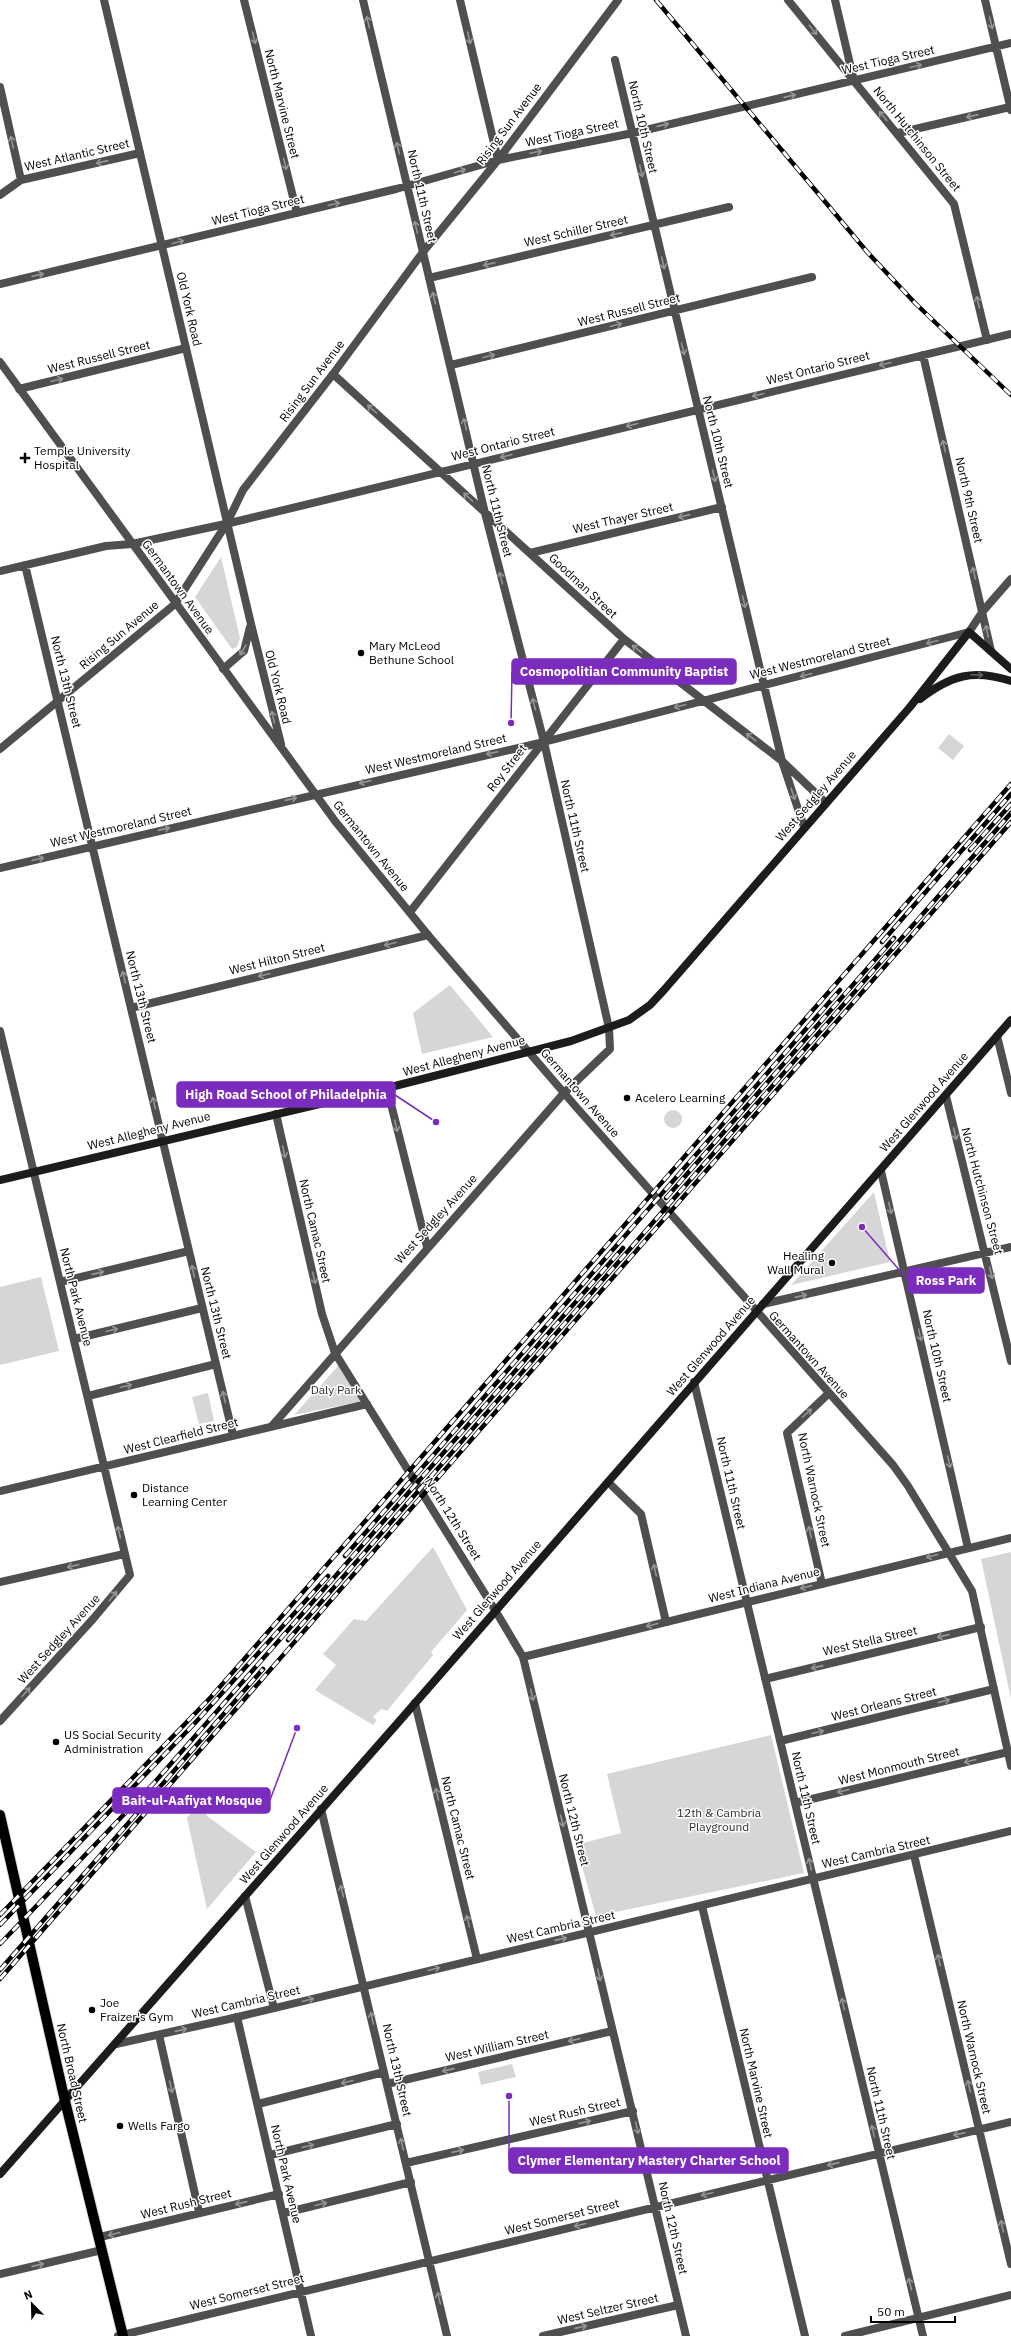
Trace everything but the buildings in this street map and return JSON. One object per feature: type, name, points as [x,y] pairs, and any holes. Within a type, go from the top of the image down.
[{"type":"main road","points":[[969,632],[1011,669]]},
{"type":"main road","name":"West Sedgley Avenue","points":[[629,1020],[650,1005],[910,707],[969,632]]},
{"type":"main road","points":[[910,707],[929,692],[952,678],[964,675],[989,676],[1011,681]]},
{"type":"main road","name":"West Allegheny Avenue","points":[[0,1180],[163,1140],[387,1088],[578,1039],[629,1020]]},
{"type":"main road","name":"West Glenwood Avenue","points":[[0,2174],[116,2044],[1011,1020]]},
{"type":"main road","name":"North Broad Street","points":[[0,1816],[65,2101],[100,2237],[121,2336]]},
{"type":"street","name":"Old York Road","points":[[104,0],[275,725],[285,754]]},
{"type":"street","name":"North Marvine Street","points":[[244,0],[296,213]]},
{"type":"street","name":"North 11th Street","points":[[363,0],[485,513],[544,742],[609,1028]]},
{"type":"street","points":[[460,0],[498,160]]},
{"type":"street","name":"Rising Sun Avenue","points":[[0,749],[175,604],[227,523],[243,490],[333,374],[423,252],[498,160],[618,0]]},
{"type":"street","name":"North Hutchinson Street","points":[[788,0],[898,133],[954,204],[987,340]]},
{"type":"street","points":[[835,0],[854,80]]},
{"type":"street","points":[[898,133],[1010,109],[985,0]]},
{"type":"street","name":"West Tioga Street","points":[[0,284],[407,186],[498,160],[632,132],[1011,43]]},
{"type":"street","name":"North 10th Street","points":[[615,60],[782,761],[804,828]]},
{"type":"street","points":[[0,87],[21,180]]},
{"type":"street","name":"West Atlantic Street","points":[[0,195],[21,180],[140,153]]},
{"type":"street","name":"West Schiller Street","points":[[429,278],[729,207]]},
{"type":"street","name":"West Russell Street","points":[[451,365],[812,277]]},
{"type":"street","name":"West Ontario Street","points":[[0,571],[106,546],[132,544],[227,523],[1011,334]]},
{"type":"street","name":"West Russell Street","points":[[19,389],[186,348]]},
{"type":"street","name":"North 9th Street","points":[[923,355],[983,611],[990,651]]},
{"type":"street","name":"Germantown Avenue","points":[[0,362],[313,794],[428,935],[564,1094],[755,1312],[893,1466],[908,1486],[972,1591],[1011,1766]]},
{"type":"street","name":"Goodman Street","points":[[333,374],[624,639],[782,761],[826,803]]},
{"type":"street","name":"West Thayer Street","points":[[530,552],[722,507]]},
{"type":"street","name":"North 13th Street","points":[[25,565],[233,1435]]},
{"type":"street","name":"West Sedgley Avenue","points":[[969,632],[983,611],[1011,579]]},
{"type":"street","name":"Old York Road","points":[[223,669],[244,651],[251,624]]},
{"type":"street","name":"West Westmoreland Street","points":[[0,868],[313,794],[544,742],[969,632]]},
{"type":"street","name":"Roy Street","points":[[410,912],[624,639]]},
{"type":"street","name":"West Hilton Street","points":[[131,1008],[428,935]]},
{"type":"street","name":"West Sedgley Avenue","points":[[272,1426],[427,1247],[564,1094],[610,1049],[609,1028]]},
{"type":"street","name":"North Park Avenue","points":[[0,1031],[105,1466],[106,1480],[128,1570]]},
{"type":"street","points":[[997,1036],[1011,1093]]},
{"type":"street","points":[[387,1088],[427,1247]]},
{"type":"street","name":"North Hutchinson Street","points":[[946,1096],[1011,1361]]},
{"type":"street","name":"North Camac Street","points":[[276,1114],[322,1314],[335,1353]]},
{"type":"street","name":"North 10th Street","points":[[881,1170],[906,1272],[968,1548]]},
{"type":"street","points":[[763,1304],[1011,1247]]},
{"type":"street","points":[[60,1282],[188,1251]]},
{"type":"street","points":[[74,1339],[202,1308]]},
{"type":"street","name":"North 12th Street","points":[[335,1353],[523,1657],[686,2336]]},
{"type":"street","points":[[88,1396],[216,1364]]},
{"type":"street","name":"North 11th Street","points":[[694,1382],[923,2336]]},
{"type":"street","name":"North Warnock Street","points":[[822,1584],[787,1433],[828,1394]]},
{"type":"street","name":"West Clearfield Street","points":[[0,1491],[367,1404]]},
{"type":"street","points":[[608,1482],[641,1514],[666,1622]]},
{"type":"street","name":"West Indiana Avenue","points":[[523,1657],[1011,1538]]},
{"type":"street","points":[[0,1582],[124,1554]]},
{"type":"street","name":"West Sedgley Avenue","points":[[0,1721],[111,1599],[130,1575],[128,1570]]},
{"type":"street","name":"West Stella Street","points":[[765,1679],[981,1627]]},
{"type":"street","name":"West Orleans Street","points":[[780,1741],[994,1689]]},
{"type":"street","name":"North Camac Street","points":[[415,1702],[477,1959]]},
{"type":"street","name":"West Monmouth Street","points":[[795,1803],[1008,1752]]},
{"type":"street","name":"North 13th Street","points":[[321,1809],[365,1986],[384,2072],[448,2336]]},
{"type":"street","name":"West Cambria Street","points":[[116,2044],[237,2017],[1011,1831]]},
{"type":"street","name":"North Warnock Street","points":[[914,1855],[1011,2264]]},
{"type":"street","points":[[245,1896],[274,2008]]},
{"type":"street","name":"North Marvine Street","points":[[702,1906],[766,2180],[805,2336]]},
{"type":"street","name":"North Park Avenue","points":[[237,2017],[284,2213],[311,2336]]},
{"type":"street","name":"West William Street","points":[[387,2084],[612,2031]]},
{"type":"street","points":[[159,2035],[200,2212]]},
{"type":"street","points":[[258,2104],[384,2072]]},
{"type":"street","name":"West Rush Street","points":[[406,2163],[633,2111]]},
{"type":"street","name":"West Somerset Street","points":[[121,2336],[302,2291],[1011,2122]]},
{"type":"street","points":[[270,2155],[397,2124]]},
{"type":"street","points":[[284,2213],[411,2182]]},
{"type":"street","name":"West Rush Street","points":[[100,2237],[279,2194]]},
{"type":"street","points":[[0,2274],[102,2250]]},
{"type":"street","points":[[845,2336],[1011,2295]]},
{"type":"street","name":"West Seltzer Street","points":[[543,2336],[678,2305]]},
{"type":"green space","points":[[221,557],[240,638],[237,647],[232,649],[195,597]]},
{"type":"green space","points":[[949,734],[964,746],[953,760],[938,748]]},
{"type":"green space","points":[[450,985],[493,1037],[422,1054],[413,1013]]},
{"type":"green space","points":[[673,1110],[679,1113],[682,1119],[679,1125],[673,1128],[667,1125],[664,1119],[667,1113]]},
{"type":"green space","points":[[874,1192],[890,1262],[791,1285]]},
{"type":"green space","points":[[41,1277],[59,1351],[0,1365],[0,1287]]},
{"type":"green space","name":"Daly Park","points":[[339,1365],[362,1401],[294,1415]]},
{"type":"green space","points":[[208,1393],[214,1421],[199,1424],[192,1397]]},
{"type":"green space","points":[[433,1547],[467,1610],[431,1652],[433,1655],[387,1711],[381,1709],[373,1717],[377,1720],[373,1725],[315,1690],[336,1665],[323,1654],[354,1619],[366,1621]]},
{"type":"green space","points":[[1011,1552],[1011,1699],[981,1559]]},
{"type":"green space","name":"12th & Cambria Playground","points":[[771,1735],[804,1873],[596,1916],[576,1845],[621,1833],[607,1774]]},
{"type":"green space","points":[[199,1793],[208,1801],[206,1807],[207,1816],[256,1852],[207,1909],[187,1818],[198,1805],[194,1796]]},
{"type":"green space","points":[[512,2064],[516,2077],[481,2085],[478,2072]]},
{"type":"railway","points":[[656,0],[868,253],[916,304],[1011,395]]},
{"type":"railway","points":[[0,1915],[211,1697],[1011,784]]},
{"type":"railway","points":[[882,942],[1011,794]]},
{"type":"railway","points":[[970,850],[1011,804]]},
{"type":"railway","points":[[288,1640],[1011,813]]},
{"type":"railway","points":[[0,1979],[1011,822]]},
{"type":"railway","points":[[666,1198],[894,938]]},
{"type":"railway","points":[[345,1556],[840,990]]},
{"type":"railway","points":[[0,1944],[154,1783],[623,1248]]},
{"type":"railway","points":[[0,1925],[195,1723],[328,1576]]},
{"type":"railway","points":[[0,1970],[263,1669]]},
{"type":"place","name":"Temple University Hospital","points":[[25,458]]},
{"type":"place","name":"Mary McLeod Bethune School","points":[[361,653]]},
{"type":"place","name":"Cosmopolitian Community Baptist","points":[[511,723]]},
{"type":"place","name":"Acelero Learning","points":[[627,1098]]},
{"type":"place","name":"High Road School of Philadelphia","points":[[436,1122]]},
{"type":"place","name":"Ross Park","points":[[862,1227]]},
{"type":"place","name":"Healing Wall Mural","points":[[832,1263]]},
{"type":"place","name":"Distance Learning Center","points":[[134,1495]]},
{"type":"place","name":"Bait-ul-Aafiyat Mosque","points":[[297,1728]]},
{"type":"place","name":"US Social Security Administration","points":[[56,1742]]},
{"type":"place","name":"Joe Fraizer's Gym","points":[[92,2010]]},
{"type":"place","name":"Clymer Elementary Mastery Charter School","points":[[509,2096]]},
{"type":"place","name":"Wells Fargo","points":[[120,2126]]}]
